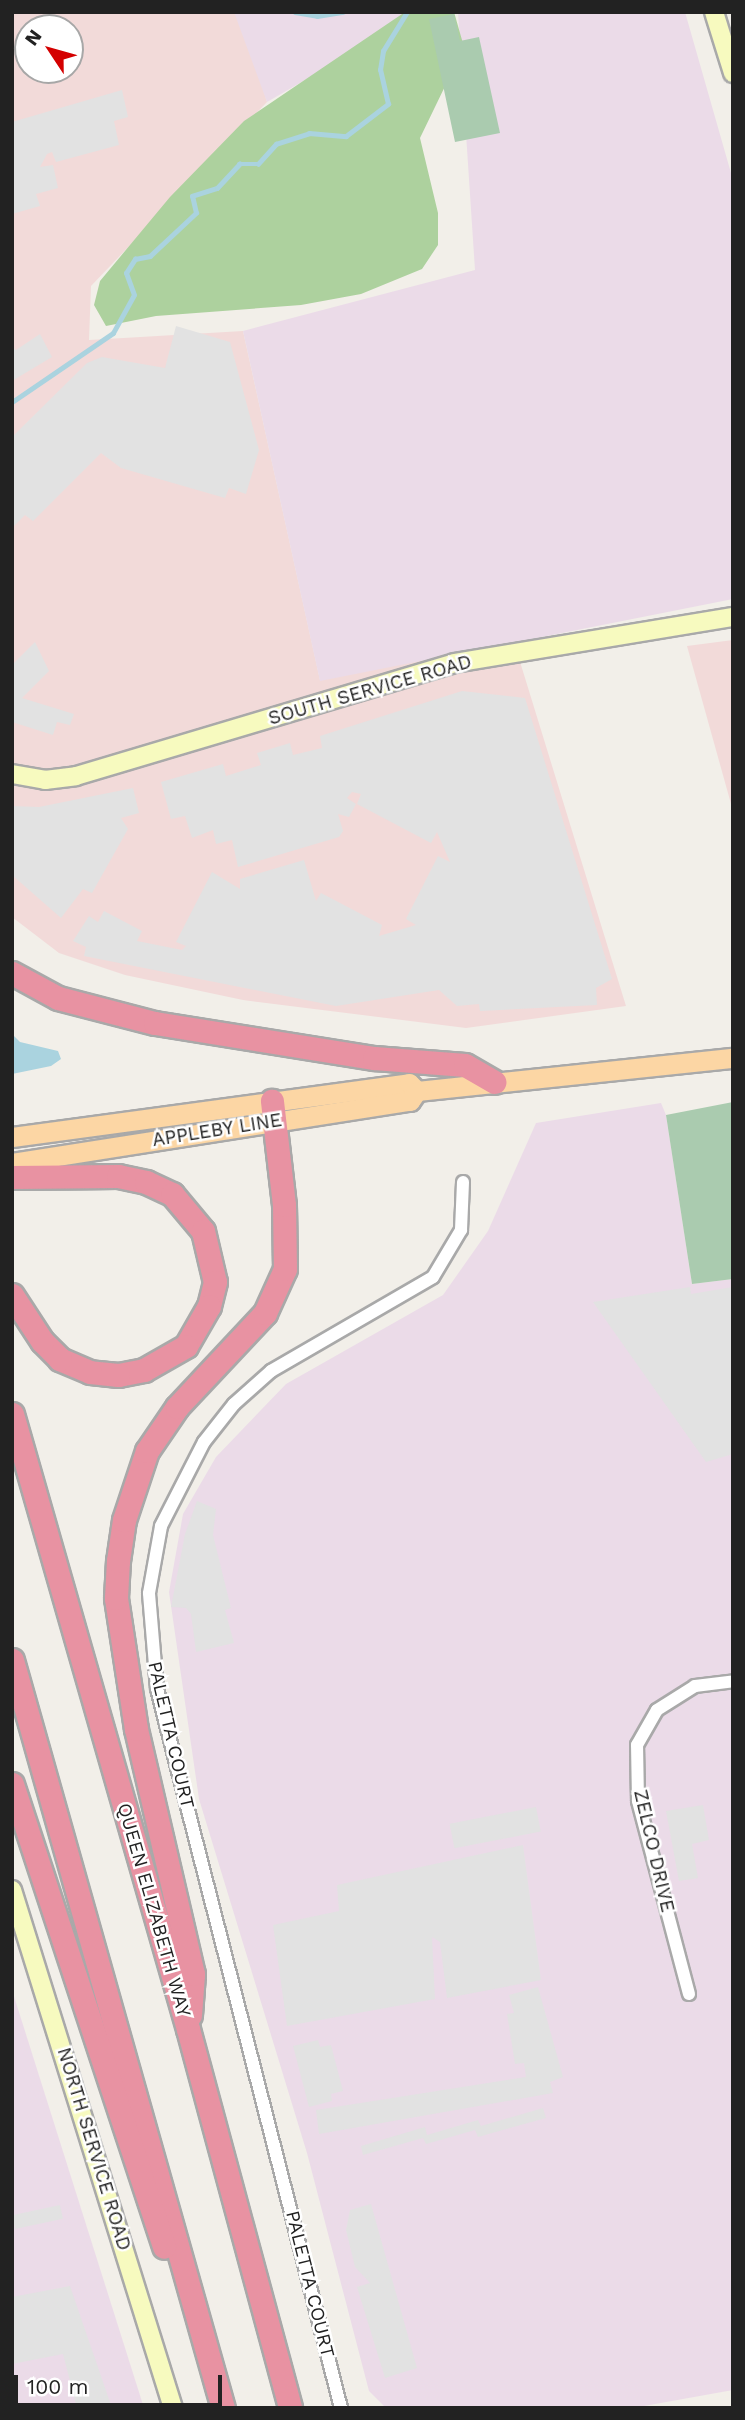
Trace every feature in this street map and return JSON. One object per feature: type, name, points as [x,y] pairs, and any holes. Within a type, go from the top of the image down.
[{"type":"highway","points":[[12,973],[89,1008],[250,1040],[378,1059],[465,1065],[494,1082]]},
{"type":"highway","points":[[188,2029],[193,1974],[136,1729],[116,1598],[118,1562],[127,1508],[147,1451],[177,1407],[265,1313],[285,1269],[285,1218],[273,1111]]},
{"type":"highway","points":[[12,1177],[118,1176],[146,1182],[172,1194],[203,1231],[215,1282],[209,1306],[186,1346],[144,1370],[118,1375],[90,1372],[60,1359],[42,1341],[12,1295]]},
{"type":"highway","name":"QUEEN ELIZABETH WAY","points":[[12,1414],[188,2029],[290,2408]]},
{"type":"highway","points":[[12,1660],[223,2408]]},
{"type":"highway","points":[[12,1784],[191,2328],[216,2380]]},
{"type":"main road","name":"APPLEBY LINE","points":[[12,1137],[273,1111],[410,1101],[417,1091],[733,1058]]},
{"type":"main road","name":"APPLEBY LINE","points":[[12,1163],[273,1111]]},
{"type":"street","points":[[714,12],[733,73]]},
{"type":"street","name":"SOUTH SERVICE ROAD","points":[[12,774],[45,779],[76,776],[454,663],[733,617]]},
{"type":"street","name":"PALETTA COURT","points":[[341,2408],[157,1689],[149,1593],[161,1526],[204,1442],[234,1404],[271,1371],[433,1276],[461,1230],[463,1182]]},
{"type":"street","name":"ZELCO DRIVE","points":[[689,1994],[638,1801],[637,1745],[657,1710],[695,1686],[733,1681]]},
{"type":"street","name":"NORTH SERVICE ROAD","points":[[12,1890],[173,2408]]},
{"type":"shaded area","points":[[12,12],[240,12],[267,102],[91,286],[89,340],[243,331],[320,680],[513,639],[626,1006],[466,1028],[243,1000],[125,975],[59,953],[12,917]]},
{"type":"shaded area","points":[[234,12],[423,12],[267,102]]},
{"type":"shaded area","points":[[458,12],[685,12],[733,180],[733,599],[320,681],[243,331],[475,270]]},
{"type":"shaded area","points":[[122,90],[128,117],[114,121],[119,145],[56,162],[52,152],[47,154],[40,167],[53,165],[58,188],[36,194],[40,206],[12,214],[12,122]]},
{"type":"shaded area","points":[[176,326],[230,342],[259,450],[246,494],[229,488],[225,498],[121,468],[101,453],[33,521],[25,515],[12,528],[12,437],[87,363],[102,357],[165,368]]},
{"type":"shaded area","points":[[40,334],[52,357],[12,381],[12,347],[16,350]]},
{"type":"shaded area","points":[[733,640],[733,811],[687,646]]},
{"type":"shaded area","points":[[35,642],[49,671],[22,698],[74,714],[70,725],[57,722],[53,735],[12,722],[12,665]]},
{"type":"shaded area","points":[[462,691],[525,698],[612,979],[596,988],[597,1005],[480,1011],[479,1004],[457,1006],[439,990],[336,1006],[84,956],[86,947],[73,941],[89,916],[98,922],[104,911],[142,931],[137,941],[182,950],[186,946],[176,942],[212,872],[240,889],[240,879],[304,860],[316,901],[321,893],[382,925],[379,936],[416,925],[406,919],[438,856],[450,862],[437,832],[431,843],[357,804],[361,794],[352,792],[347,798],[356,804],[349,817],[338,814],[343,831],[339,837],[238,867],[232,840],[216,844],[213,830],[192,838],[185,816],[171,819],[161,782],[223,764],[226,776],[261,765],[257,753],[290,743],[293,755],[322,748],[320,736]]},
{"type":"shaded area","points":[[133,788],[139,813],[121,818],[128,829],[92,893],[83,889],[61,918],[12,875],[12,806],[39,807]]},
{"type":"shaded area","points":[[661,1103],[666,1115],[692,1284],[733,1279],[733,2390],[633,2408],[386,2408],[369,2391],[307,2153],[199,1799],[169,1592],[183,1514],[216,1457],[286,1384],[443,1295],[488,1231],[536,1123]]},
{"type":"shaded area","points":[[690,1287],[691,1294],[733,1287],[733,1454],[706,1462],[593,1302]]},
{"type":"shaded area","points":[[197,1501],[216,1509],[213,1535],[231,1608],[225,1610],[234,1643],[196,1652],[191,1614],[186,1608],[171,1607],[185,1534]]},
{"type":"shaded area","points":[[703,1805],[709,1840],[692,1844],[698,1878],[679,1881],[666,1811]]},
{"type":"shaded area","points":[[536,1807],[541,1832],[454,1848],[450,1824]]},
{"type":"shaded area","points":[[523,1845],[541,1980],[447,1998],[440,1942],[432,1937],[435,1999],[287,2026],[273,1925],[339,1911],[337,1885]]},
{"type":"shaded area","points":[[538,1987],[563,2077],[550,2082],[553,2093],[319,2134],[316,2110],[526,2077],[524,2063],[515,2064],[507,2014],[514,2013],[509,1995]]},
{"type":"shaded area","points":[[12,1990],[144,2408],[12,2408]]},
{"type":"shaded area","points":[[318,2040],[320,2047],[331,2045],[343,2091],[331,2094],[332,2101],[309,2107],[293,2046]]},
{"type":"shaded area","points":[[543,2108],[546,2118],[478,2137],[475,2130],[426,2144],[423,2138],[363,2155],[361,2146],[425,2127],[427,2135],[478,2120],[481,2126]]},
{"type":"shaded area","points":[[371,2204],[417,2368],[385,2378],[357,2287],[370,2283],[355,2267],[346,2230],[350,2210]]},
{"type":"shaded area","points":[[60,2205],[63,2219],[15,2229],[12,2215]]},
{"type":"shaded area","points":[[70,2286],[112,2408],[77,2408],[63,2354],[12,2364],[12,2297]]},
{"type":"green space","points":[[405,12],[454,12],[464,47],[420,138],[438,213],[438,245],[422,269],[361,294],[301,305],[156,316],[106,326],[94,305],[100,281],[170,197],[244,121]]},
{"type":"green space","points":[[454,14],[460,41],[479,37],[500,133],[455,142],[429,19]]},
{"type":"green space","points":[[733,1102],[733,1279],[692,1284],[666,1115]]},
{"type":"water","points":[[12,1034],[20,1042],[58,1051],[61,1059],[51,1066],[12,1074]]},
{"type":"waterway","points":[[295,12],[317,16],[343,12]]},
{"type":"waterway","points":[[12,402],[113,333],[134,295],[126,273],[135,259],[150,256],[196,213],[192,196],[217,188],[239,164],[258,164],[276,144],[309,133],[346,136],[388,104],[380,70],[383,51],[407,12]]}]
